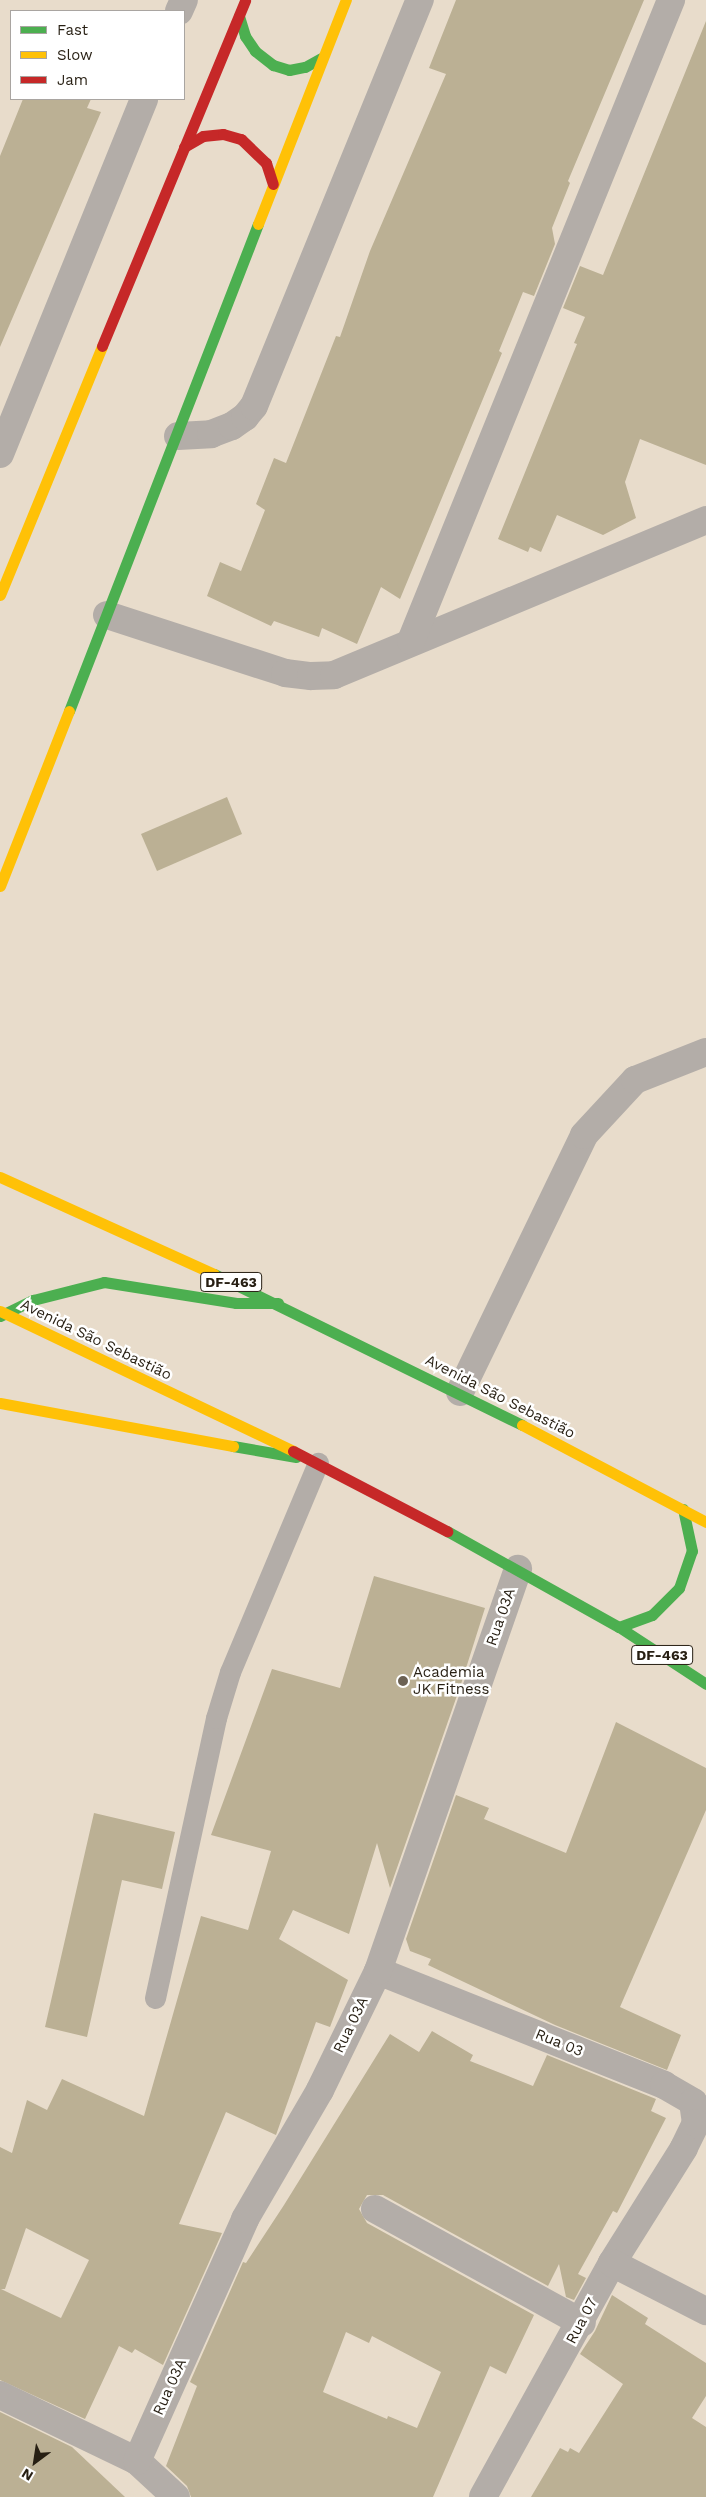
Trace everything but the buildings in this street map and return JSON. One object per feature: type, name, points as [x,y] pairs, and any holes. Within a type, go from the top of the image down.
[{"type":"street","points":[[0,595],[245,0]]},
{"type":"street","points":[[0,886],[178,436],[321,58],[346,0]]},
{"type":"street","points":[[178,436],[211,434],[232,426],[245,418],[254,406],[420,0]]},
{"type":"street","points":[[411,641],[671,0]]},
{"type":"street","points":[[239,16],[245,36],[255,51],[273,65],[289,70],[305,67],[321,58]]},
{"type":"street","points":[[0,454],[144,100]]},
{"type":"street","points":[[184,147],[203,136],[223,134],[241,139],[266,164],[273,184]]},
{"type":"street","points":[[107,615],[285,673],[311,676],[334,675],[411,641],[706,520]]},
{"type":"street","points":[[460,1392],[584,1135],[635,1080],[706,1052]]},
{"type":"street","name":"Avenida São Sebastião","points":[[0,1177],[278,1303],[460,1392],[683,1508],[706,1522]]},
{"type":"street","name":"Avenida São Sebastião","points":[[2,1314],[33,1300],[104,1282],[149,1287],[236,1303],[278,1303]]},
{"type":"street","name":"Avenida São Sebastião","points":[[2,1314],[312,1461],[518,1569],[619,1627],[706,1684]]},
{"type":"street","name":"Avenida São Sebastião","points":[[0,1403],[312,1461]]},
{"type":"street","points":[[619,1627],[652,1615],[680,1588],[692,1551],[683,1508]]},
{"type":"street","name":"Rua 03A","points":[[137,2461],[245,2219],[320,2090],[378,1971],[518,1569]]},
{"type":"street","name":"Rua 03","points":[[378,1971],[664,2085],[693,2102],[696,2123],[684,2148]]},
{"type":"street","name":"Rua 07","points":[[483,2497],[582,2323],[612,2263],[684,2148]]},
{"type":"street","points":[[375,2209],[582,2323]]},
{"type":"street","points":[[612,2263],[706,2311]]},
{"type":"street","points":[[0,2395],[137,2461],[176,2497]]},
{"type":"lane","points":[[155,1998],[216,1718],[230,1672],[312,1461]]},
{"type":"traffic: fast","points":[[239,16],[245,36],[255,51],[273,65],[289,70],[305,67],[321,58]]},
{"type":"traffic: fast","points":[[69,711],[258,224]]},
{"type":"traffic: fast","points":[[214,1274],[522,1425]]},
{"type":"traffic: fast","points":[[0,1316],[33,1300],[104,1282],[236,1303],[278,1303]]},
{"type":"traffic: fast","points":[[233,1446],[296,1457]]},
{"type":"traffic: fast","points":[[619,1627],[652,1615],[679,1588],[692,1551],[683,1509]]},
{"type":"traffic: fast","points":[[447,1531],[619,1627],[706,1684]]},
{"type":"traffic: slow","points":[[258,224],[346,0]]},
{"type":"traffic: slow","points":[[0,595],[102,346]]},
{"type":"traffic: slow","points":[[0,886],[69,711]]},
{"type":"traffic: slow","points":[[0,1177],[214,1274]]},
{"type":"traffic: slow","points":[[0,1311],[293,1451]]},
{"type":"traffic: slow","points":[[0,1403],[233,1446]]},
{"type":"traffic: slow","points":[[522,1425],[706,1522]]},
{"type":"traffic: jam","points":[[102,346],[245,0]]},
{"type":"traffic: jam","points":[[184,147],[203,136],[223,134],[241,139],[266,163],[273,184]]},
{"type":"traffic: jam","points":[[293,1451],[447,1531]]},
{"type":"place","name":"Academia JK Fitness","points":[[403,1681]]}]
